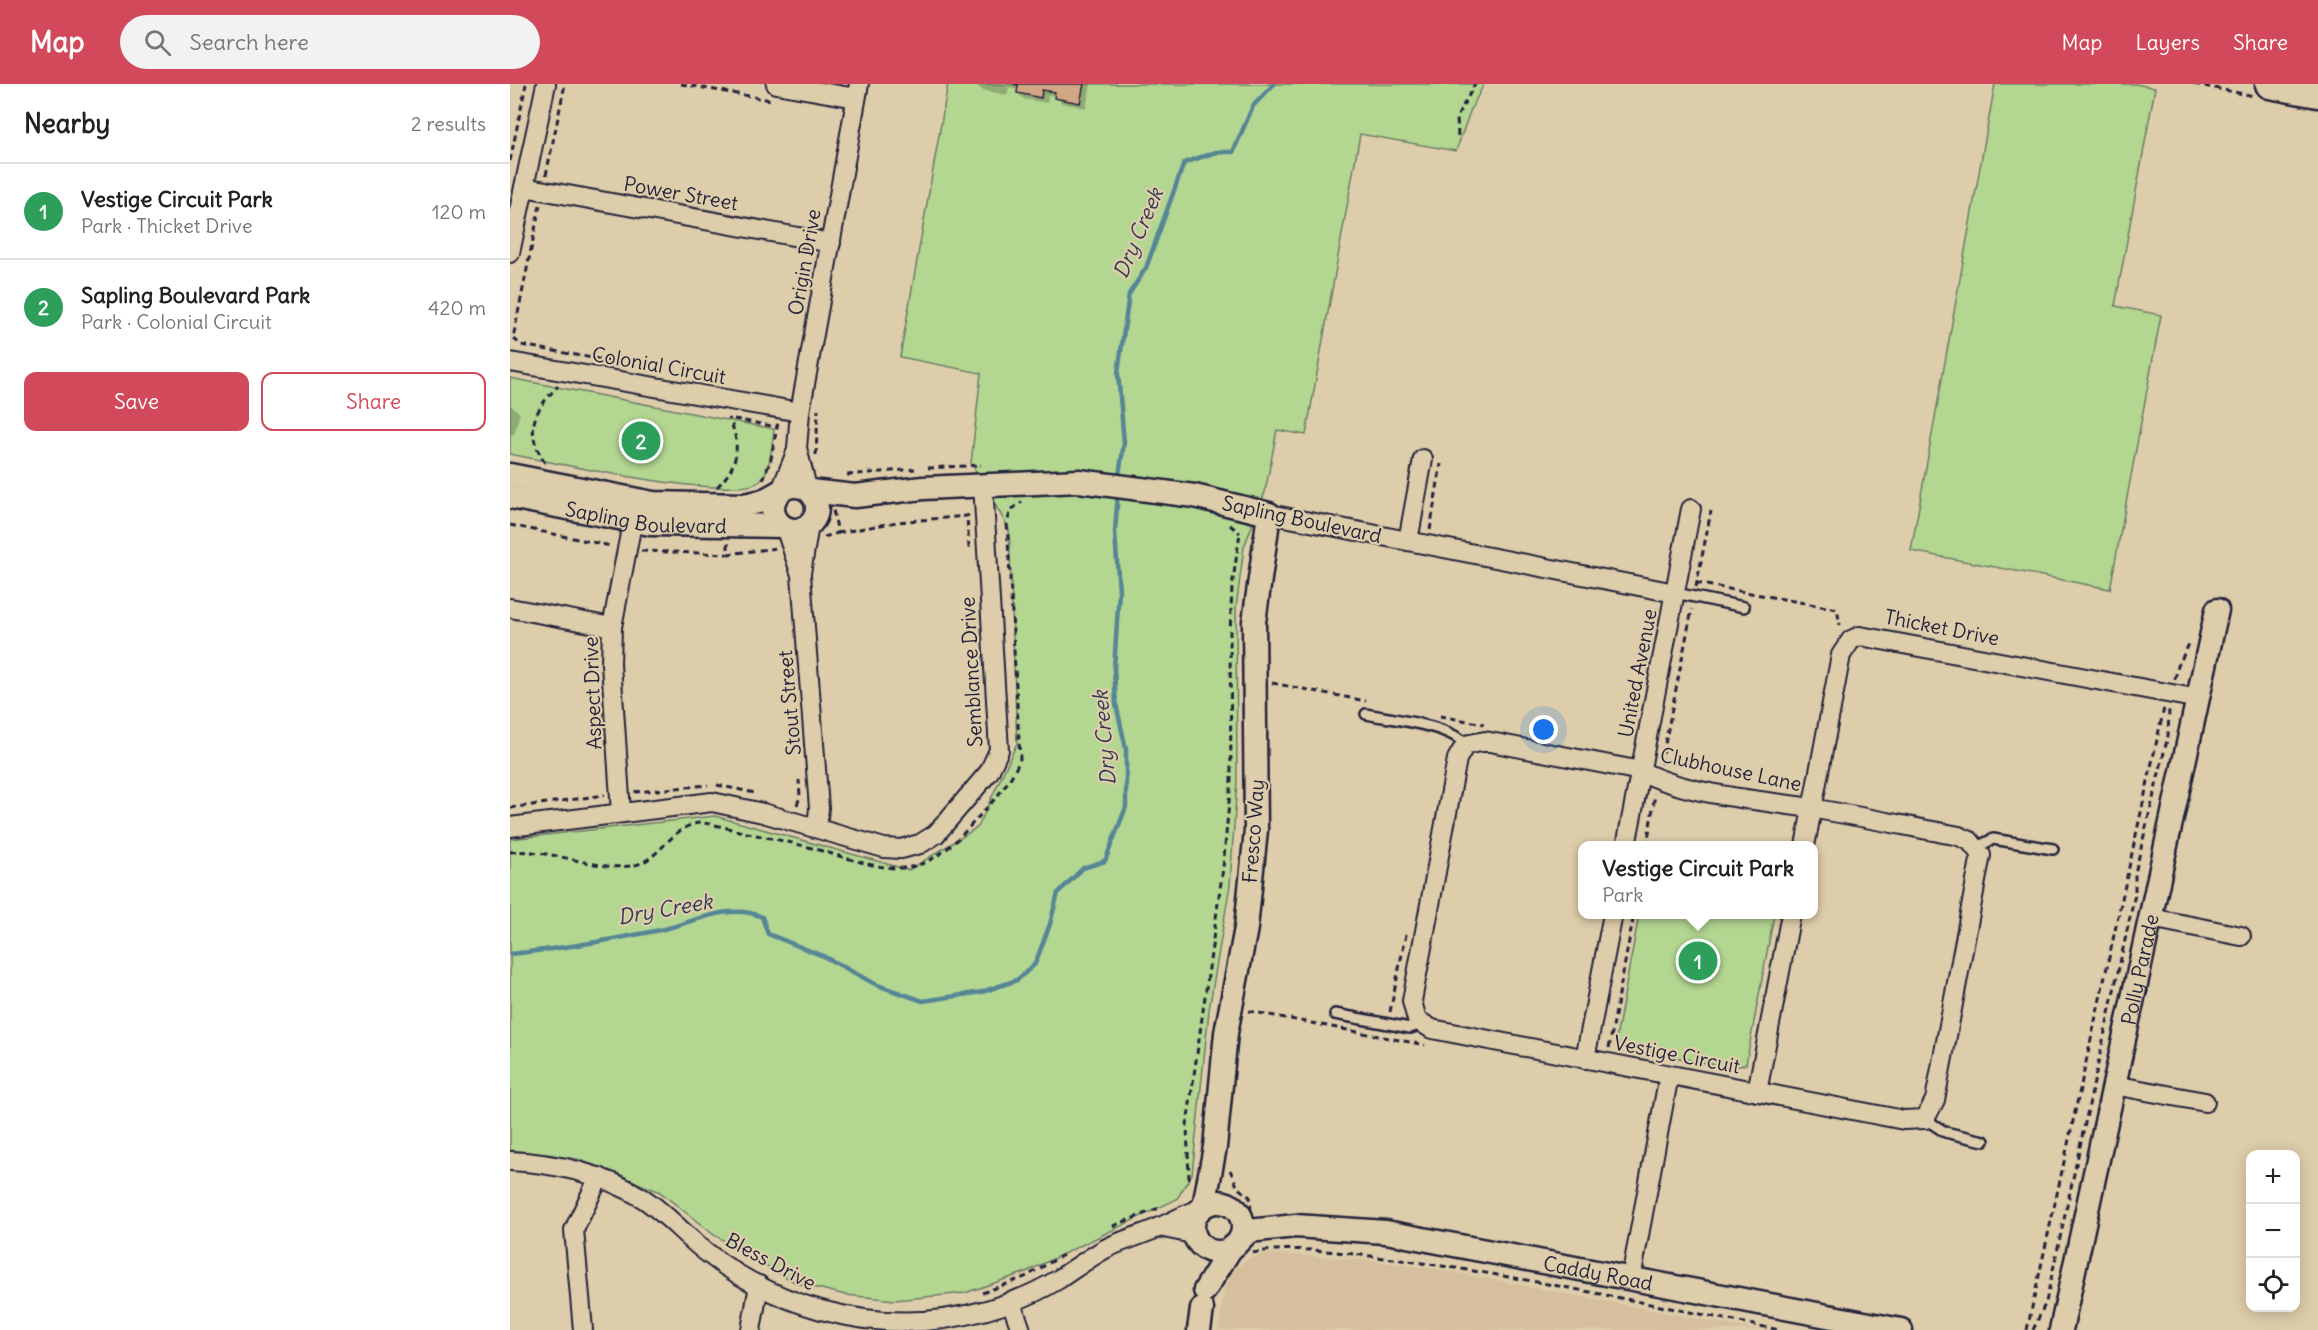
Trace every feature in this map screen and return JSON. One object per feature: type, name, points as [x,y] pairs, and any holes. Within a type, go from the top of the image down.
[{"type":"main road","points":[[2270,84],[2318,93]]},
{"type":"street","points":[[510,253],[546,84]]},
{"type":"street","points":[[776,84],[858,91]]},
{"type":"street","name":"Origin Drive","points":[[780,491],[797,448],[800,412],[858,91]]},
{"type":"street","name":"Power Street","points":[[524,187],[831,243]]},
{"type":"street","name":"Colonial Circuit","points":[[510,362],[800,412]]},
{"type":"street","name":"Origin Drive","points":[[797,448],[808,489]]},
{"type":"street","points":[[1408,541],[1423,459]]},
{"type":"street","name":"Sapling Boulevard","points":[[510,475],[691,527],[763,524],[783,527]]},
{"type":"street","name":"Sapling Boulevard","points":[[808,489],[855,496],[983,475],[1079,481],[1194,495],[1233,516],[1269,514],[1408,541],[1677,585]]},
{"type":"street","name":"Semblance Drive","points":[[510,827],[712,801],[817,828],[884,849],[913,847],[936,834],[995,763],[999,741],[983,475]]},
{"type":"street","points":[[796,485],[808,489],[818,505],[811,523],[795,530],[783,527],[773,510],[780,491],[796,485]]},
{"type":"street","name":"Sapling Boulevard","points":[[510,497],[634,511],[744,505],[763,501],[780,491]]},
{"type":"street","name":"Sapling Boulevard","points":[[811,523],[855,496]]},
{"type":"street","name":"United Avenue","points":[[1627,841],[1691,509]]},
{"type":"street","name":"Aspect Drive","points":[[621,813],[628,793],[611,664],[612,627],[634,511]]},
{"type":"street","name":"Fresco Way","points":[[1202,1208],[1214,1182],[1215,1147],[1231,1008],[1246,928],[1256,830],[1256,596],[1269,514]]},
{"type":"street","name":"Stout Street","points":[[811,523],[801,575],[819,808],[817,828]]},
{"type":"street","name":"Stout Street","points":[[783,527],[801,575]]},
{"type":"street","points":[[510,608],[612,627]]},
{"type":"street","name":"Polly Parade","points":[[2061,1330],[2217,610]]},
{"type":"street","name":"Thicket Drive","points":[[1806,841],[1841,655],[1851,640],[1860,636],[2199,699]]},
{"type":"street","points":[[1422,1024],[1417,1020],[1412,1001],[1453,778],[1457,759],[1465,745],[1485,741],[1642,763]]},
{"type":"street","name":"Clubhouse Lane","points":[[1642,763],[1658,780],[1745,798],[1812,808]]},
{"type":"street","points":[[1812,808],[1959,836],[1977,847],[1981,855],[1935,1100],[1925,1119]]},
{"type":"street","points":[[2151,918],[2241,936]]},
{"type":"street","points":[[1587,1051],[1612,919]]},
{"type":"street","points":[[1757,1092],[1790,919]]},
{"type":"street","name":"Vestige Circuit","points":[[1422,1024],[1432,1029],[1608,1055],[1670,1075],[1904,1120],[1925,1119]]},
{"type":"street","points":[[1631,1278],[1670,1075]]},
{"type":"street","points":[[2114,1085],[2205,1102]]},
{"type":"street","name":"Bless Drive","points":[[510,1161],[568,1169],[599,1177],[644,1199],[711,1256],[759,1285],[828,1314],[887,1322],[942,1319],[987,1310],[1043,1288],[1106,1248],[1202,1208]]},
{"type":"street","points":[[583,1330],[574,1230],[599,1177]]},
{"type":"street","name":"Fresco Way","points":[[1214,1182],[1240,1205]]},
{"type":"street","points":[[1218,1202],[1240,1205],[1243,1225],[1239,1248],[1202,1310],[1206,1270],[1194,1223],[1202,1208],[1218,1202]]},
{"type":"street","name":"Caddy Road","points":[[1240,1205],[1295,1226]]},
{"type":"street","name":"Caddy Road","points":[[1239,1248],[1249,1231],[1295,1226],[1386,1233],[1901,1330]]},
{"type":"street","points":[[1159,1227],[1188,1233],[1214,1251],[1239,1248]]},
{"type":"street","points":[[751,1330],[759,1285]]},
{"type":"street","points":[[1011,1301],[1021,1330]]},
{"type":"lane","name":"Sapling Boulevard","points":[[1677,585],[1694,597],[1744,607]]},
{"type":"lane","points":[[1366,714],[1447,731],[1465,745]]},
{"type":"lane","points":[[1977,847],[1993,839],[2053,849]]},
{"type":"lane","name":"Vestige Circuit","points":[[1335,1014],[1403,1027],[1422,1024]]},
{"type":"lane","name":"Vestige Circuit","points":[[1925,1119],[1945,1132],[1984,1141]]},
{"type":"path","points":[[510,160],[526,84]]},
{"type":"path","points":[[565,84],[513,338],[521,345],[612,361]]},
{"type":"path","points":[[681,84],[782,102]]},
{"type":"path","points":[[1458,136],[1457,117],[1474,84]]},
{"type":"path","points":[[544,463],[536,449],[532,431],[535,414],[558,385]]},
{"type":"path","points":[[816,460],[818,407]]},
{"type":"path","points":[[726,488],[716,488],[728,477],[737,458],[736,434],[729,418]]},
{"type":"path","points":[[536,461],[554,465]]},
{"type":"path","points":[[1431,528],[1441,464]]},
{"type":"path","points":[[840,476],[983,475]]},
{"type":"path","points":[[510,852],[528,850],[618,867],[633,866],[653,857],[681,829],[704,823],[820,850],[891,870],[916,866],[950,849],[1014,775],[1020,759],[1007,523],[1011,510],[1025,500]]},
{"type":"path","points":[[1648,841],[1711,511]]},
{"type":"path","points":[[838,533],[897,522],[967,516]]},
{"type":"path","points":[[1233,516],[1240,533],[1232,587],[1230,633],[1231,780],[1223,868],[1187,1125],[1189,1181],[1234,1182],[1240,1205]]},
{"type":"path","points":[[608,557],[610,546]]},
{"type":"path","points":[[1677,585],[1697,584],[1837,609],[1840,625]]},
{"type":"path","points":[[2027,1330],[2170,693],[2178,666],[2190,643]]},
{"type":"path","points":[[1255,684],[1272,683],[1372,702]]},
{"type":"path","points":[[2033,1330],[2046,1302],[2135,894],[2135,873],[2169,736],[2170,693]]},
{"type":"path","points":[[1438,716],[1494,726]]},
{"type":"path","points":[[1642,763],[1662,759]]},
{"type":"path","points":[[510,808],[628,793]]},
{"type":"path","points":[[1587,1051],[1608,1055],[1633,919]]},
{"type":"path","points":[[1203,1003],[1431,1046]]},
{"type":"path","points":[[1111,1227],[1166,1206]]},
{"type":"path","points":[[1239,1248],[1362,1255],[1449,1266],[1780,1330]]},
{"type":"path","points":[[981,1293],[1025,1276],[1070,1250]]},
{"type":"shaded area","points":[[1269,1253],[1368,1260],[1448,1271],[1757,1330],[1218,1330],[1225,1288],[1231,1274],[1246,1259]]},
{"type":"green space","points":[[948,84],[1484,84],[1471,109],[1456,151],[1360,134],[1306,435],[1277,430],[1265,492],[1244,547],[1236,608],[1237,781],[1230,885],[1209,1010],[1192,1174],[1177,1199],[1026,1272],[965,1293],[895,1300],[846,1295],[796,1283],[714,1235],[660,1192],[577,1159],[510,1150],[510,839],[715,816],[909,870],[978,827],[1017,743],[1009,529],[971,463],[981,373],[900,357]]},
{"type":"green space","points":[[1995,84],[2136,84],[2155,88],[2115,306],[2161,315],[2110,589],[1911,551]]},
{"type":"green space","points":[[510,378],[774,429],[767,470],[760,481],[744,486],[716,487],[640,478],[510,454]]},
{"type":"green space","points":[[1638,919],[1773,919],[1746,1064],[1732,1068],[1622,1047],[1616,1039]]},
{"type":"building","points":[[1013,84],[1084,84],[1080,103],[1054,98],[1055,92],[1042,90],[1041,98],[1017,93],[1018,85]]},
{"type":"waterway","name":"Dry Creek","points":[[1118,481],[1124,443],[1118,373],[1129,294],[1146,268],[1184,163],[1216,152],[1233,152],[1253,106],[1274,84]]},
{"type":"waterway","name":"Dry Creek","points":[[510,954],[623,937],[660,930],[711,915],[737,912],[762,917],[768,934],[823,956],[877,985],[923,1001],[982,992],[1017,980],[1035,964],[1050,924],[1058,893],[1083,868],[1105,861],[1126,807],[1126,749],[1116,704],[1114,669],[1119,591],[1115,532],[1118,492]]},
{"type":"place","name":"Sapling Boulevard Park","points":[[641,441]]},
{"type":"place","name":"Vestige Circuit Park","points":[[1698,961]]}]
